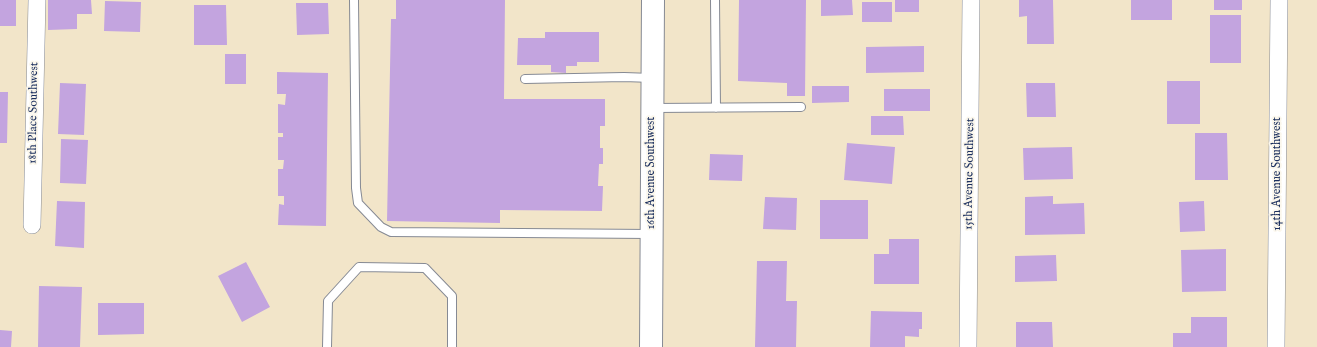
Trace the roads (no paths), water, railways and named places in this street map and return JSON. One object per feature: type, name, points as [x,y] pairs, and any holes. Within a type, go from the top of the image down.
[{"type":"main road","name":"16th Avenue Southwest","points":[[651,347],[653,0]]},
{"type":"street","name":"18th Place Southwest","points":[[32,225],[37,0]]},
{"type":"street","name":"15th Avenue Southwest","points":[[968,347],[972,0]]},
{"type":"street","name":"14th Avenue Southwest","points":[[1276,347],[1279,0]]},
{"type":"lane","points":[[354,0],[356,188],[358,203],[381,226],[391,232],[652,234]]},
{"type":"lane","points":[[716,0],[716,108]]},
{"type":"lane","points":[[525,80],[624,77],[653,78]]},
{"type":"lane","points":[[652,108],[802,107]]},
{"type":"lane","points":[[327,347],[328,301],[359,268],[425,268],[452,296],[452,347]]}]
